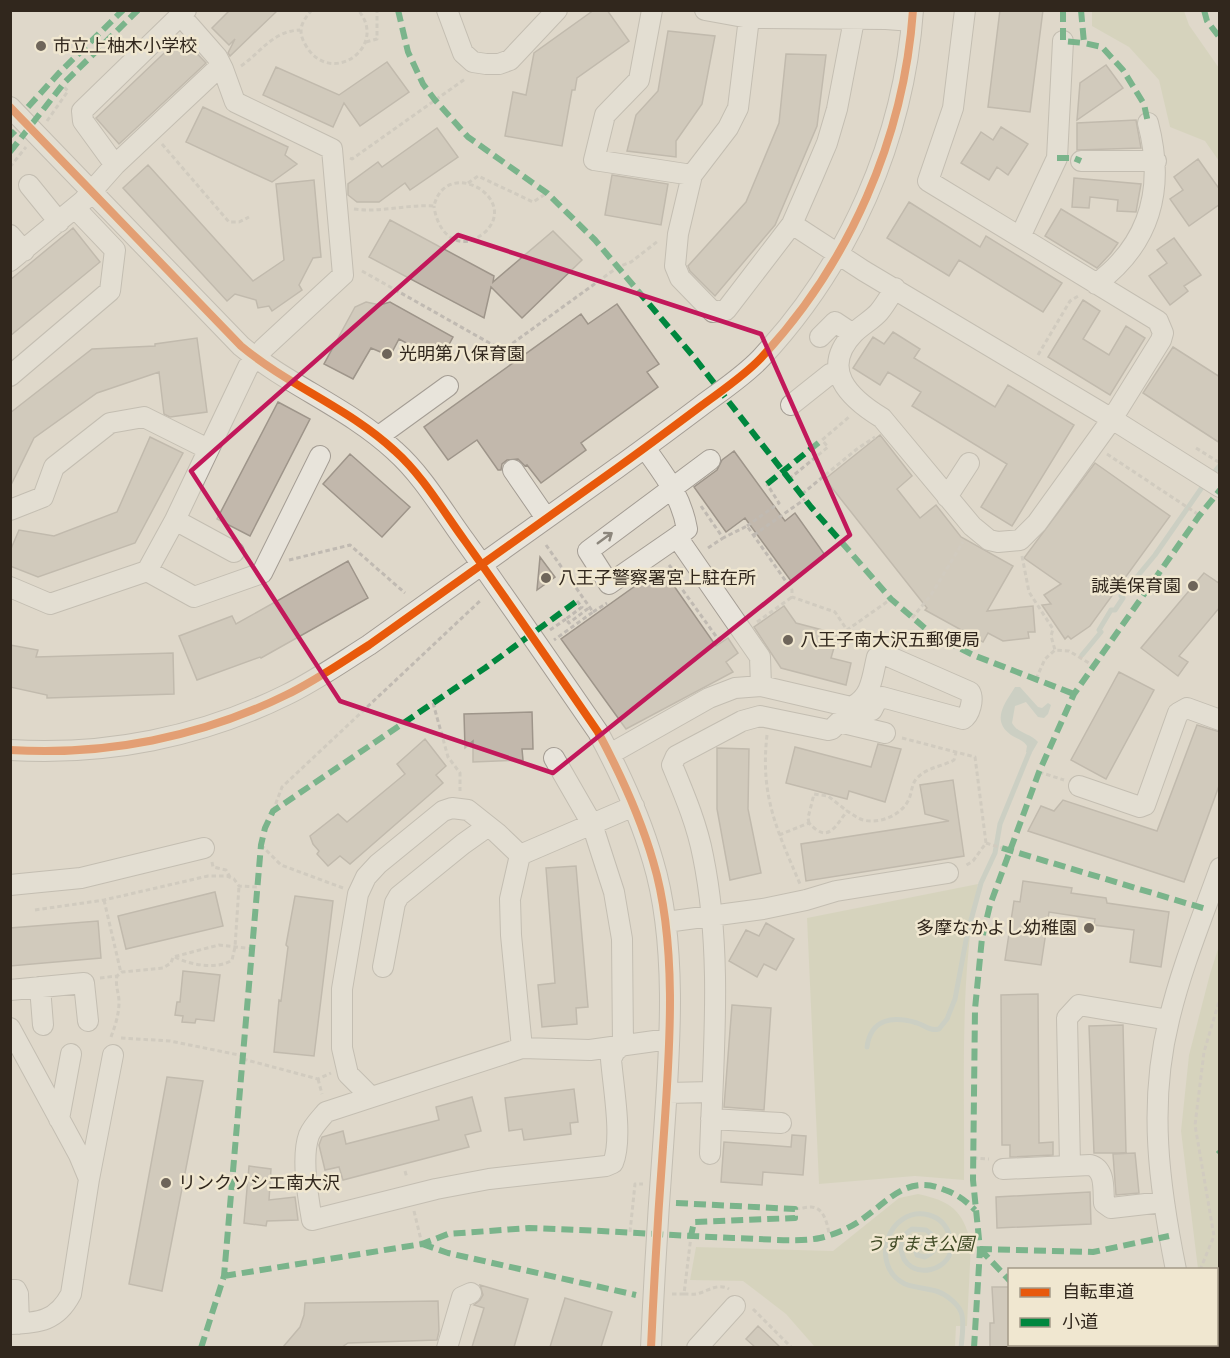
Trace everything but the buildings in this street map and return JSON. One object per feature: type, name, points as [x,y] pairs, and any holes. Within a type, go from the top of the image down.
[{"type":"street","points":[[447,10],[467,58],[486,64],[499,64],[510,60],[557,10]]},
{"type":"street","points":[[651,10],[639,80],[605,115],[594,160],[692,175]]},
{"type":"street","points":[[10,750],[39,752],[102,749],[166,738],[237,716],[288,694],[330,670],[482,564],[645,448],[759,360],[791,324],[837,254],[870,191],[893,124],[906,69],[912,16],[886,19],[854,15],[749,18],[705,10]]},
{"type":"street","points":[[895,288],[879,312],[853,334],[842,350],[839,372],[848,392],[862,407],[882,418],[972,526],[989,540],[998,542],[1020,540],[1037,523],[1112,419],[1161,340],[1163,333],[1158,321],[1092,287],[1020,237],[928,181],[952,108],[965,10]]},
{"type":"street","points":[[749,18],[738,108],[728,128],[692,175],[678,234],[675,266],[680,278],[714,312],[726,310],[792,224],[827,143],[837,109],[854,15]]},
{"type":"street","points":[[10,586],[50,604],[147,571],[175,520],[248,367],[343,275],[332,149],[235,102],[217,57],[187,17],[82,111],[83,121],[115,165]]},
{"type":"street","points":[[1020,237],[1057,158],[1063,41]]},
{"type":"street","points":[[10,235],[17,256],[75,208],[115,165],[214,72],[223,69]]},
{"type":"street","points":[[12,112],[241,346],[278,373],[357,420],[398,452],[482,564],[598,732],[610,754],[634,806],[654,863],[666,922],[669,1039],[658,1217],[662,1291],[651,1347]]},
{"type":"street","points":[[1092,287],[1116,267],[1139,235],[1154,199],[1156,161],[1148,123]]},
{"type":"street","points":[[1081,161],[1156,161]]},
{"type":"street","points":[[29,184],[59,222]]},
{"type":"street","points":[[10,376],[110,291],[115,250],[75,208]]},
{"type":"street","points":[[792,224],[837,254],[1112,419],[1220,487]]},
{"type":"street","points":[[820,337],[835,322],[853,334]]},
{"type":"street","points":[[791,405],[830,374],[839,372]]},
{"type":"street","points":[[379,436],[448,386]]},
{"type":"street","points":[[10,510],[43,497],[54,467],[110,423],[144,417],[208,449]]},
{"type":"street","points":[[645,448],[673,488],[680,501],[687,529],[609,584],[588,551],[673,488],[710,460]]},
{"type":"street","points":[[147,571],[194,597],[262,573],[320,456]]},
{"type":"street","points":[[948,497],[969,464]]},
{"type":"street","points":[[513,470],[546,518]]},
{"type":"street","points":[[175,520],[234,552]]},
{"type":"street","points":[[676,537],[760,657],[761,686]]},
{"type":"street","points":[[710,1154],[715,1010],[713,917],[703,855],[692,815],[672,765],[676,756],[742,721],[760,716],[832,729],[844,711],[867,696],[877,657],[881,653],[970,692],[972,698],[967,717],[963,719],[882,697],[878,698],[872,710],[844,711]]},
{"type":"street","points":[[610,754],[709,698],[735,687],[761,686],[844,711],[885,733]]},
{"type":"street","points":[[1079,786],[1140,807],[1145,805],[1178,713],[1187,708],[1220,720]]},
{"type":"street","points":[[554,758],[592,824],[614,892],[622,939],[623,1045]]},
{"type":"street","points":[[520,855],[634,806]]},
{"type":"street","points":[[371,1097],[348,1074],[342,1048],[342,989],[358,894],[366,877],[378,864],[443,811],[460,808],[468,810],[520,855]]},
{"type":"street","points":[[384,967],[395,903],[399,896],[463,844],[488,827]]},
{"type":"street","points":[[10,885],[81,878],[204,848]]},
{"type":"street","points":[[520,855],[510,899],[511,934],[522,1048]]},
{"type":"street","points":[[1176,1268],[1162,1202],[1157,1099],[1169,1020],[1220,868]]},
{"type":"street","points":[[666,922],[763,909],[836,891],[948,873]]},
{"type":"street","points":[[10,990],[84,983],[88,1021]]},
{"type":"street","points":[[40,987],[43,1025]]},
{"type":"street","points":[[1070,1165],[1067,1018],[1079,1005],[1169,1020]]},
{"type":"street","points":[[10,1028],[79,1155],[89,1179]]},
{"type":"street","points":[[623,1045],[610,1059],[616,1121],[616,1155],[613,1162],[606,1166],[489,1179],[436,1189],[312,1220],[305,1169],[308,1137],[315,1124],[326,1112],[522,1048],[590,1050],[623,1045],[669,1039]]},
{"type":"street","points":[[59,1119],[71,1054]]},
{"type":"street","points":[[10,1290],[16,1290],[18,1294],[15,1324],[47,1319],[63,1309],[71,1294],[89,1179],[113,1055]]},
{"type":"street","points":[[667,1093],[712,1092]]},
{"type":"street","points":[[711,1119],[781,1123]]},
{"type":"street","points":[[1003,1169],[1090,1165],[1099,1170],[1101,1174],[1104,1203],[1111,1208],[1162,1202]]},
{"type":"street","points":[[447,1347],[462,1297],[471,1293]]},
{"type":"street","points":[[697,1347],[739,1301]]},
{"type":"path","points":[[312,10],[302,23],[300,30],[310,52],[327,64],[342,63],[351,59],[366,42],[367,26],[358,10]]},
{"type":"path","points":[[366,42],[377,39],[377,10]]},
{"type":"path","points":[[223,69],[236,70],[275,36],[288,30],[300,30]]},
{"type":"path","points":[[352,159],[470,75]]},
{"type":"path","points":[[44,125],[68,91],[62,85]]},
{"type":"path","points":[[151,131],[229,222],[239,222],[249,218]]},
{"type":"path","points":[[10,167],[28,144]]},
{"type":"path","points":[[468,183],[479,187],[486,194],[493,210],[491,224],[475,239],[455,240],[447,235],[438,222],[434,206],[438,196],[449,186],[468,183],[478,176],[533,202],[547,193]]},
{"type":"path","points":[[338,207],[375,210],[417,204],[434,206]]},
{"type":"path","points":[[363,272],[501,349],[506,348],[618,267],[631,262],[661,239]]},
{"type":"path","points":[[1035,359],[1070,301],[1092,287]]},
{"type":"path","points":[[789,479],[828,447],[822,440],[848,418]]},
{"type":"path","points":[[802,494],[888,426]]},
{"type":"path","points":[[1093,445],[1200,515]]},
{"type":"path","points":[[704,551],[723,537],[747,526],[779,503],[767,484]]},
{"type":"path","points":[[754,535],[805,499]]},
{"type":"path","points":[[700,504],[723,537]]},
{"type":"path","points":[[747,526],[792,590],[792,597]]},
{"type":"path","points":[[912,618],[931,595],[972,526]]},
{"type":"path","points":[[266,565],[350,545],[405,593]]},
{"type":"path","points":[[546,545],[593,612],[553,641]]},
{"type":"path","points":[[1023,565],[1029,592],[1053,629],[1051,636],[1055,650]]},
{"type":"path","points":[[675,572],[674,578],[718,639],[729,633]]},
{"type":"path","points":[[792,597],[835,612],[847,630],[891,600]]},
{"type":"path","points":[[748,619],[755,623],[792,597]]},
{"type":"path","points":[[273,812],[282,787],[481,600]]},
{"type":"path","points":[[546,632],[582,607],[578,601]]},
{"type":"path","points":[[566,619],[569,623],[590,607]]},
{"type":"path","points":[[1036,679],[1045,659],[1055,650],[1069,651],[1094,666]]},
{"type":"path","points":[[433,703],[448,757],[460,773],[460,808]]},
{"type":"path","points":[[885,733],[975,757],[986,843],[973,861],[962,869],[948,873]]},
{"type":"path","points":[[767,735],[765,784],[779,835],[806,900]]},
{"type":"path","points":[[847,811],[833,830],[828,833],[821,833],[809,823],[808,818],[814,794],[828,796],[858,818],[869,821],[877,821],[894,815],[900,812],[909,800],[915,781],[924,772],[954,760],[956,752]]},
{"type":"path","points":[[1039,772],[1079,786]]},
{"type":"path","points":[[779,835],[809,823]]},
{"type":"path","points":[[986,843],[1002,848]]},
{"type":"path","points":[[261,845],[281,866],[358,894]]},
{"type":"path","points":[[35,910],[104,900],[208,876],[227,876],[234,879],[239,885],[235,948],[232,960],[226,964],[193,963],[173,957]]},
{"type":"path","points":[[239,885],[258,887]]},
{"type":"path","points":[[104,900],[121,973]]},
{"type":"path","points":[[173,957],[219,945],[253,950]]},
{"type":"path","points":[[95,979],[163,968],[171,963],[173,957]]},
{"type":"path","points":[[117,976],[118,1015],[111,1037],[170,1041],[244,1057],[318,1079]]},
{"type":"path","points":[[1200,1268],[1214,1236],[1195,1125],[1204,1052],[1220,998]]},
{"type":"path","points":[[630,1232],[634,1184],[643,1184]]},
{"type":"path","points":[[412,1204],[422,1245]]},
{"type":"path","points":[[795,1209],[812,1207],[818,1209],[828,1223],[829,1235]]},
{"type":"path","points":[[684,1294],[691,1236]]},
{"type":"path","points":[[1214,1236],[1220,1238]]},
{"type":"path","points":[[662,1291],[698,1294],[712,1287],[726,1287],[792,1347]]},
{"type":"highlighted area","points":[[458,235],[761,334],[850,535],[553,773],[340,701],[191,471]]},
{"type":"green space","points":[[1092,11],[1184,11],[1189,25],[1219,68],[1219,161],[1205,141],[1170,127],[1159,80],[1129,47],[1092,26]]},
{"type":"green space","points":[[978,884],[965,994],[964,1180],[915,1176],[819,1184],[807,918]]},
{"type":"green space","points":[[1219,946],[1220,1347],[1209,1348],[1209,1346],[1218,1346],[1218,1268],[1198,1268],[1181,1131],[1189,1055]]},
{"type":"green space","name":"うずまき公園","points":[[918,1194],[939,1200],[954,1208],[964,1222],[971,1244],[967,1326],[956,1326],[955,1347],[814,1346],[786,1314],[743,1281],[690,1280],[696,1247],[833,1251],[899,1198]]},
{"type":"shaded area","points":[[1015,687],[1020,687],[1038,707],[1042,708],[1048,703],[1051,705],[1044,718],[1038,717],[1026,702],[1015,706],[1012,723],[1017,729],[1038,742],[1031,754],[1026,752],[1027,746],[1011,735],[1002,723],[1004,705]]},
{"type":"waterway","points":[[1211,476],[1220,465]]},
{"type":"waterway","points":[[1082,655],[1101,632],[1099,630],[1111,610],[1115,610],[1123,598],[1121,596],[1155,555],[1205,483]]},
{"type":"waterway","points":[[867,1047],[873,1030],[884,1022],[908,1021],[930,1029],[939,1029],[947,1019],[955,999],[967,935],[981,883],[995,853],[1000,824],[1029,753]]},
{"type":"waterway","points":[[924,1244],[920,1242],[915,1248],[917,1255],[925,1257],[935,1248],[935,1240],[926,1230],[912,1229],[902,1239],[901,1248],[904,1260],[911,1267],[931,1270],[940,1266],[947,1259],[951,1249],[950,1237],[942,1223],[929,1215],[915,1214],[903,1219],[888,1239],[887,1264],[894,1275],[905,1284],[940,1292],[956,1304],[963,1319],[961,1348]]},
{"type":"marked path","points":[[28,107],[123,10]]},
{"type":"marked path","points":[[10,152],[64,83],[138,10]]},
{"type":"marked path","points":[[398,10],[408,52],[423,84],[435,100],[468,137],[547,193],[595,240],[693,356],[811,507],[891,599],[933,635],[973,655],[1074,694]]},
{"type":"marked path","points":[[1063,10],[1063,41],[1084,43]]},
{"type":"marked path","points":[[1081,10],[1084,43],[1102,47],[1123,70],[1144,104],[1148,123]]},
{"type":"marked path","points":[[1204,10],[1207,21],[1220,38]]},
{"type":"marked path","points":[[10,136],[15,131]]},
{"type":"marked path","points":[[1057,158],[1074,158],[1081,161]]},
{"type":"marked path","points":[[767,484],[822,440]]},
{"type":"marked path","points":[[974,1348],[980,1249],[973,1180],[975,1009],[982,938],[990,905],[1039,772],[1074,694],[1199,516],[1220,490]]},
{"type":"marked path","points":[[201,1348],[224,1276],[261,845],[265,828],[273,811],[485,668],[577,601]]},
{"type":"marked path","points":[[1002,848],[1206,909]]},
{"type":"marked path","points":[[224,1276],[422,1244],[448,1234],[529,1228],[777,1240],[810,1239],[825,1237],[847,1228],[900,1192],[920,1185],[932,1186],[949,1192],[961,1198],[975,1210]]},
{"type":"marked path","points":[[676,1203],[795,1209],[795,1218],[694,1222],[691,1236]]},
{"type":"marked path","points":[[980,1249],[1093,1252],[1169,1236]]},
{"type":"marked path","points":[[422,1244],[448,1253],[636,1295]]},
{"type":"marked path","points":[[980,1249],[1008,1279]]},
{"type":"cycle path","points":[[10,750],[82,750],[152,740],[221,722],[297,690],[369,645],[740,377],[761,358],[821,282],[867,197],[898,106],[913,10]]},
{"type":"cycle path","points":[[10,107],[241,346],[279,373],[358,422],[395,451],[415,471],[499,588],[606,747],[636,811],[653,861],[661,894],[669,966],[668,1077],[651,1348]]},
{"type":"place","name":"市立上柚木小学校","points":[[41,46]]},
{"type":"place","name":"光明第八保育園","points":[[387,354]]},
{"type":"place","name":"八王子警察署宮上駐在所","points":[[546,578]]},
{"type":"place","name":"誠美保育園","points":[[1193,586]]},
{"type":"place","name":"八王子南大沢五郵便局","points":[[788,640]]},
{"type":"place","name":"多摩なかよし幼稚園","points":[[1089,928]]},
{"type":"place","name":"リンクソシエ南大沢","points":[[166,1183]]}]
